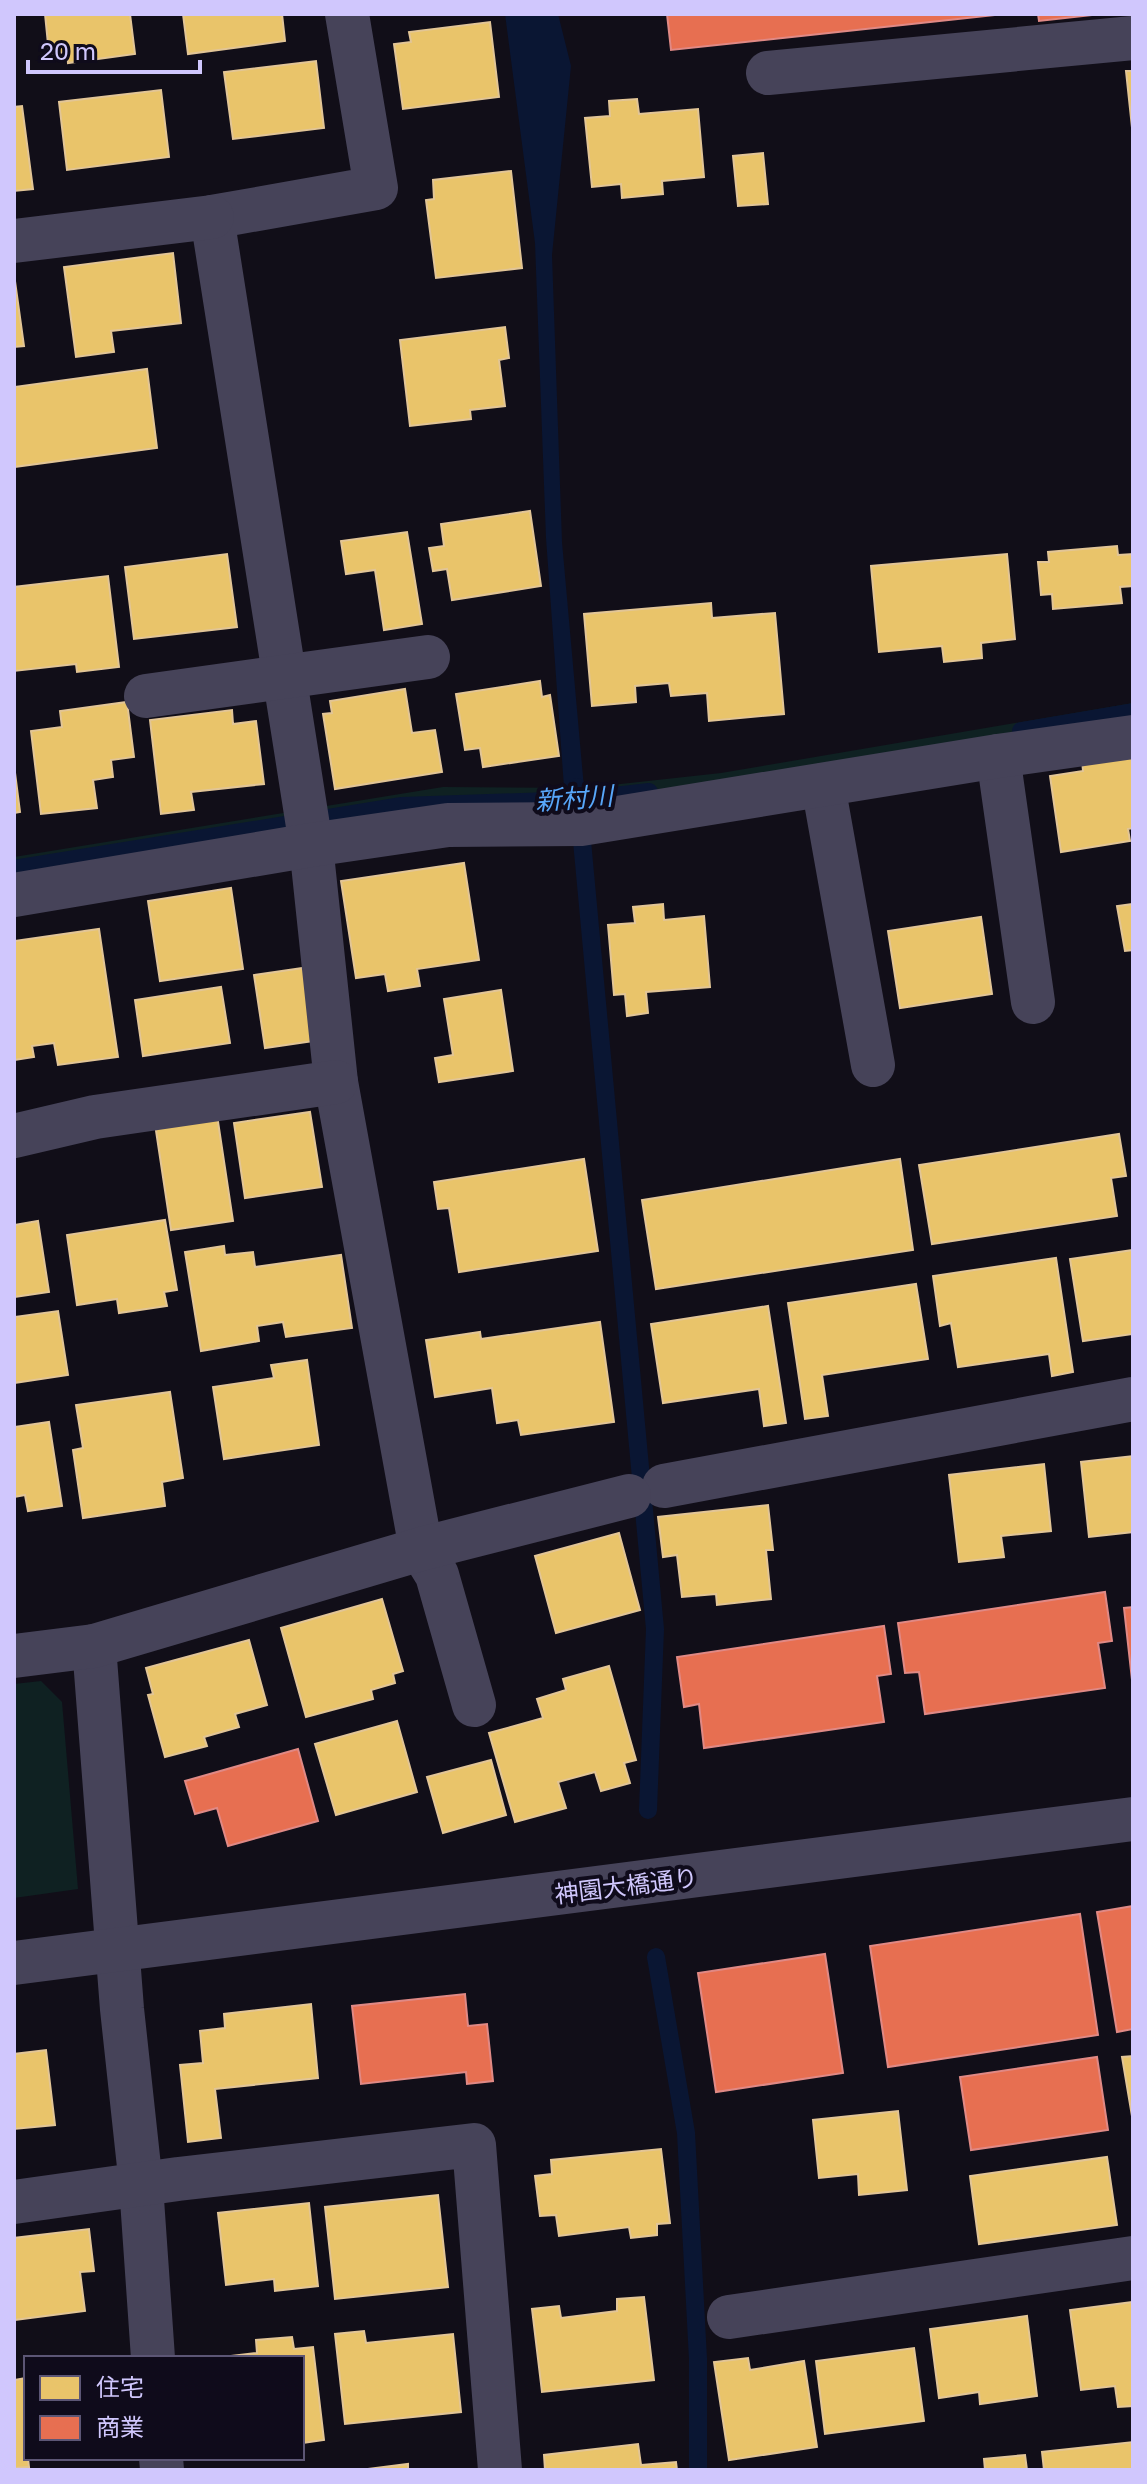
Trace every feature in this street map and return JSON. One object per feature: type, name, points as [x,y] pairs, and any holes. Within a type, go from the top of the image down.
[{"type":"street","points":[[14,241],[212,217],[376,188],[347,14]]},
{"type":"street","points":[[768,73],[1133,38]]},
{"type":"street","points":[[212,217],[311,845],[336,1082],[421,1549],[437,1575],[474,1705]]},
{"type":"street","points":[[146,696],[428,657]]},
{"type":"street","points":[[14,895],[448,825],[581,824],[1133,737]]},
{"type":"street","points":[[998,756],[1033,1002]]},
{"type":"street","points":[[823,785],[873,1065]]},
{"type":"street","points":[[14,1136],[95,1117],[336,1082]]},
{"type":"street","points":[[14,1656],[94,1646],[421,1549],[646,1491],[1133,1399]]},
{"type":"street","points":[[94,1646],[153,2356]]},
{"type":"street","name":"神園大橋通り","points":[[14,1963],[1133,1819]]},
{"type":"street","points":[[14,2202],[474,2145],[500,2470]]},
{"type":"street","points":[[729,2317],[1133,2258]]},
{"type":"shaded area","points":[[1133,703],[1133,726],[14,882],[14,857],[443,787],[584,788],[721,773]]},
{"type":"shaded area","points":[[41,1681],[62,1702],[78,1889],[14,1898],[14,1684]]},
{"type":"water","points":[[505,14],[558,14],[571,66],[552,255],[562,542],[584,788],[564,787],[546,538],[535,243]]},
{"type":"building: 住宅","points":[[45,14],[130,14],[135,54],[68,63],[67,52],[49,54]]},
{"type":"building: 住宅","points":[[183,14],[282,14],[285,41],[188,54]]},
{"type":"building: 住宅","points":[[490,22],[499,97],[403,109],[394,44],[411,42],[409,32]]},
{"type":"building: 住宅","points":[[316,61],[324,128],[233,139],[224,72]]},
{"type":"building: 住宅","points":[[1126,71],[1133,71],[1133,137]]},
{"type":"building: 住宅","points":[[161,90],[169,157],[67,170],[59,102]]},
{"type":"building: 住宅","points":[[637,99],[639,114],[698,109],[704,177],[662,181],[663,194],[622,198],[621,184],[592,187],[585,118],[610,116],[609,101]]},
{"type":"building: 住宅","points":[[22,106],[33,189],[14,191],[14,107]]},
{"type":"building: 住宅","points":[[763,153],[768,204],[738,206],[733,156]]},
{"type":"building: 住宅","points":[[511,171],[522,268],[436,278],[426,200],[434,199],[433,180]]},
{"type":"building: 住宅","points":[[173,253],[181,323],[111,331],[114,352],[76,357],[64,267]]},
{"type":"building: 住宅","points":[[14,274],[24,346],[14,347]]},
{"type":"building: 住宅","points":[[505,327],[509,358],[499,360],[505,406],[470,410],[471,419],[410,426],[400,340]]},
{"type":"building: 住宅","points":[[147,369],[157,448],[14,467],[14,387]]},
{"type":"building: 住宅","points":[[530,511],[541,586],[452,600],[447,569],[433,571],[429,548],[444,546],[441,524]]},
{"type":"building: 住宅","points":[[407,532],[422,624],[384,630],[375,570],[346,574],[341,541]]},
{"type":"building: 住宅","points":[[1117,546],[1118,555],[1133,554],[1133,586],[1120,587],[1122,603],[1053,609],[1052,594],[1041,595],[1038,562],[1049,562],[1048,552]]},
{"type":"building: 住宅","points":[[227,554],[237,627],[134,639],[125,567]]},
{"type":"building: 住宅","points":[[1007,554],[1015,639],[981,643],[982,658],[944,662],[942,646],[879,652],[871,566]]},
{"type":"building: 住宅","points":[[108,576],[119,667],[77,672],[76,664],[14,671],[14,587]]},
{"type":"building: 住宅","points":[[711,603],[712,618],[775,613],[784,714],[709,721],[707,693],[671,696],[669,683],[635,686],[636,702],[592,706],[584,614]]},
{"type":"building: 住宅","points":[[540,681],[542,697],[550,695],[559,756],[483,767],[480,748],[465,750],[456,694]]},
{"type":"building: 住宅","points":[[405,689],[412,733],[435,730],[442,772],[335,789],[323,714],[332,713],[330,701]]},
{"type":"building: 住宅","points":[[127,702],[134,757],[111,760],[113,777],[93,780],[97,808],[41,814],[31,731],[62,727],[60,711]]},
{"type":"building: 住宅","points":[[232,710],[233,724],[256,721],[264,784],[191,792],[194,810],[161,814],[150,720]]},
{"type":"building: 住宅","points":[[1133,753],[1133,828],[1128,829],[1130,841],[1061,852],[1050,776],[1083,771],[1082,760]]},
{"type":"building: 住宅","points":[[14,765],[20,812],[14,813]]},
{"type":"building: 住宅","points":[[464,863],[479,960],[417,969],[420,986],[388,991],[385,974],[356,978],[341,881]]},
{"type":"building: 住宅","points":[[231,888],[243,969],[160,981],[148,901]]},
{"type":"building: 住宅","points":[[663,904],[664,920],[704,916],[710,987],[646,992],[648,1013],[627,1016],[625,994],[614,995],[608,925],[635,923],[633,907]]},
{"type":"building: 住宅","points":[[1133,904],[1133,950],[1125,951],[1117,906]]},
{"type":"building: 住宅","points":[[981,917],[992,994],[900,1008],[888,931]]},
{"type":"building: 住宅","points":[[99,929],[118,1057],[58,1065],[54,1043],[32,1046],[34,1057],[14,1060],[14,941]]},
{"type":"building: 住宅","points":[[303,968],[314,1041],[265,1048],[254,975]]},
{"type":"building: 住宅","points":[[221,987],[230,1043],[143,1056],[135,1000]]},
{"type":"building: 住宅","points":[[501,990],[513,1071],[439,1082],[435,1058],[453,1055],[444,999]]},
{"type":"building: 住宅","points":[[310,1112],[322,1187],[245,1198],[234,1123]]},
{"type":"building: 住宅","points":[[217,1115],[233,1221],[171,1230],[155,1124]]},
{"type":"building: 住宅","points":[[1119,1134],[1126,1176],[1111,1178],[1117,1216],[932,1244],[919,1165]]},
{"type":"building: 住宅","points":[[584,1159],[598,1251],[459,1272],[449,1208],[438,1209],[434,1182]]},
{"type":"building: 住宅","points":[[900,1159],[913,1250],[656,1289],[642,1200]]},
{"type":"building: 住宅","points":[[165,1220],[177,1290],[164,1292],[167,1306],[119,1313],[117,1299],[77,1305],[67,1235]]},
{"type":"building: 住宅","points":[[38,1221],[49,1292],[14,1297],[14,1225]]},
{"type":"building: 住宅","points":[[224,1246],[225,1255],[253,1252],[255,1267],[341,1255],[352,1328],[286,1337],[283,1322],[257,1326],[259,1341],[201,1351],[185,1252]]},
{"type":"building: 住宅","points":[[1133,1250],[1133,1334],[1083,1341],[1070,1259]]},
{"type":"building: 住宅","points":[[1056,1258],[1073,1372],[1052,1376],[1049,1354],[958,1367],[951,1323],[940,1326],[933,1276]]},
{"type":"building: 住宅","points":[[916,1284],[928,1359],[822,1375],[828,1416],[805,1419],[788,1303]]},
{"type":"building: 住宅","points":[[768,1306],[786,1423],[764,1426],[759,1389],[663,1403],[651,1324]]},
{"type":"building: 住宅","points":[[58,1311],[68,1375],[14,1383],[14,1317]]},
{"type":"building: 住宅","points":[[600,1322],[614,1422],[521,1435],[518,1420],[497,1423],[492,1388],[435,1397],[426,1340],[480,1332],[481,1339]]},
{"type":"building: 住宅","points":[[307,1360],[319,1445],[224,1459],[213,1387],[274,1378],[271,1365]]},
{"type":"building: 住宅","points":[[170,1392],[183,1478],[162,1482],[165,1506],[83,1518],[73,1450],[83,1448],[76,1405]]},
{"type":"building: 住宅","points":[[49,1422],[62,1506],[28,1511],[25,1495],[14,1497],[14,1427]]},
{"type":"building: 住宅","points":[[1133,1456],[1133,1532],[1089,1537],[1081,1462]]},
{"type":"building: 住宅","points":[[1044,1464],[1051,1531],[1001,1536],[1004,1557],[959,1562],[949,1475]]},
{"type":"building: 住宅","points":[[768,1505],[773,1550],[766,1550],[771,1599],[717,1605],[716,1594],[682,1597],[677,1555],[663,1557],[658,1517]]},
{"type":"building: 住宅","points":[[619,1533],[640,1610],[556,1633],[535,1556]]},
{"type":"building: 住宅","points":[[382,1599],[403,1671],[393,1674],[395,1683],[371,1690],[373,1699],[306,1717],[281,1628]]},
{"type":"building: 住宅","points":[[249,1640],[267,1705],[235,1714],[239,1727],[204,1737],[207,1746],[165,1757],[148,1695],[153,1694],[146,1668]]},
{"type":"building: 住宅","points":[[609,1666],[636,1760],[624,1763],[630,1783],[601,1791],[595,1772],[558,1782],[566,1808],[515,1822],[489,1733],[543,1718],[537,1699],[566,1690],[563,1679]]},
{"type":"building: 住宅","points":[[397,1721],[417,1792],[336,1815],[315,1744]]},
{"type":"building: 住宅","points":[[491,1760],[506,1815],[443,1833],[427,1777]]},
{"type":"building: 住宅","points":[[311,2004],[318,2078],[215,2089],[221,2138],[188,2142],[180,2065],[203,2063],[200,2031],[225,2028],[224,2014]]},
{"type":"building: 住宅","points":[[46,2050],[55,2125],[14,2129],[14,2054]]},
{"type":"building: 住宅","points":[[1133,2056],[1133,2122],[1122,2057]]},
{"type":"building: 住宅","points":[[898,2111],[907,2190],[859,2195],[858,2174],[819,2178],[813,2120]]},
{"type":"building: 住宅","points":[[661,2149],[670,2223],[657,2224],[657,2235],[631,2238],[629,2227],[559,2236],[556,2215],[540,2216],[535,2176],[552,2174],[551,2160]]},
{"type":"building: 住宅","points":[[1107,2157],[1117,2225],[979,2244],[970,2176]]},
{"type":"building: 住宅","points":[[438,2195],[448,2287],[335,2299],[325,2207]]},
{"type":"building: 住宅","points":[[309,2203],[318,2286],[275,2291],[274,2279],[226,2285],[218,2213]]},
{"type":"building: 住宅","points":[[89,2229],[94,2271],[80,2272],[85,2311],[14,2320],[14,2238]]},
{"type":"building: 住宅","points":[[644,2297],[654,2380],[542,2392],[532,2309],[559,2306],[561,2318],[617,2311],[617,2299]]},
{"type":"building: 住宅","points":[[1133,2302],[1133,2406],[1118,2407],[1115,2386],[1081,2390],[1070,2310]]},
{"type":"building: 住宅","points":[[1027,2316],[1037,2396],[980,2404],[979,2392],[939,2398],[930,2329]]},
{"type":"building: 住宅","points":[[364,2331],[366,2343],[453,2334],[461,2412],[345,2424],[335,2334]]},
{"type":"building: 住宅","points":[[292,2337],[294,2349],[313,2347],[324,2440],[304,2443],[304,2356],[231,2356],[257,2353],[256,2340]]},
{"type":"building: 住宅","points":[[914,2348],[924,2421],[825,2434],[816,2361]]},
{"type":"building: 住宅","points":[[748,2358],[750,2370],[804,2361],[817,2447],[729,2460],[714,2362]]},
{"type":"building: 住宅","points":[[24,2378],[24,2460],[28,2460],[29,2467],[14,2468],[14,2380]]},
{"type":"building: 住宅","points":[[1133,2442],[1133,2470],[1044,2470],[1042,2452]]},
{"type":"building: 住宅","points":[[638,2444],[641,2465],[676,2462],[677,2470],[545,2470],[544,2455]]},
{"type":"building: 住宅","points":[[1025,2455],[1027,2470],[985,2470],[984,2459]]},
{"type":"building: 住宅","points":[[408,2464],[408,2470],[360,2470]]},
{"type":"building: 商業","points":[[667,14],[1004,14],[671,50]]},
{"type":"building: 商業","points":[[1038,14],[1101,14],[1039,21]]},
{"type":"building: 商業","points":[[1105,1592],[1112,1641],[1098,1643],[1105,1688],[925,1714],[919,1672],[905,1673],[898,1623]]},
{"type":"building: 商業","points":[[1133,1607],[1133,1689],[1124,1608]]},
{"type":"building: 商業","points":[[884,1626],[891,1674],[877,1676],[884,1722],[704,1748],[699,1704],[684,1707],[677,1657]]},
{"type":"building: 商業","points":[[298,1749],[318,1821],[228,1846],[217,1808],[195,1814],[185,1781]]},
{"type":"building: 商業","points":[[1133,1906],[1133,2029],[1117,2032],[1097,1912]]},
{"type":"building: 商業","points":[[1080,1914],[1098,2035],[888,2067],[870,1946]]},
{"type":"building: 商業","points":[[825,1954],[843,2073],[716,2092],[698,1973]]},
{"type":"building: 商業","points":[[465,1994],[468,2026],[487,2024],[493,2081],[467,2084],[466,2072],[361,2084],[352,2006]]},
{"type":"building: 商業","points":[[1097,2057],[1108,2130],[971,2150],[960,2077]]},
{"type":"waterway","name":"新村川","points":[[1021,731],[1133,712]]},
{"type":"waterway","points":[[577,787],[655,1629],[648,1810]]},
{"type":"waterway","name":"新村川","points":[[14,869],[402,806],[579,800],[649,792]]},
{"type":"waterway","points":[[656,1957],[686,2133],[698,2359],[698,2470]]}]
